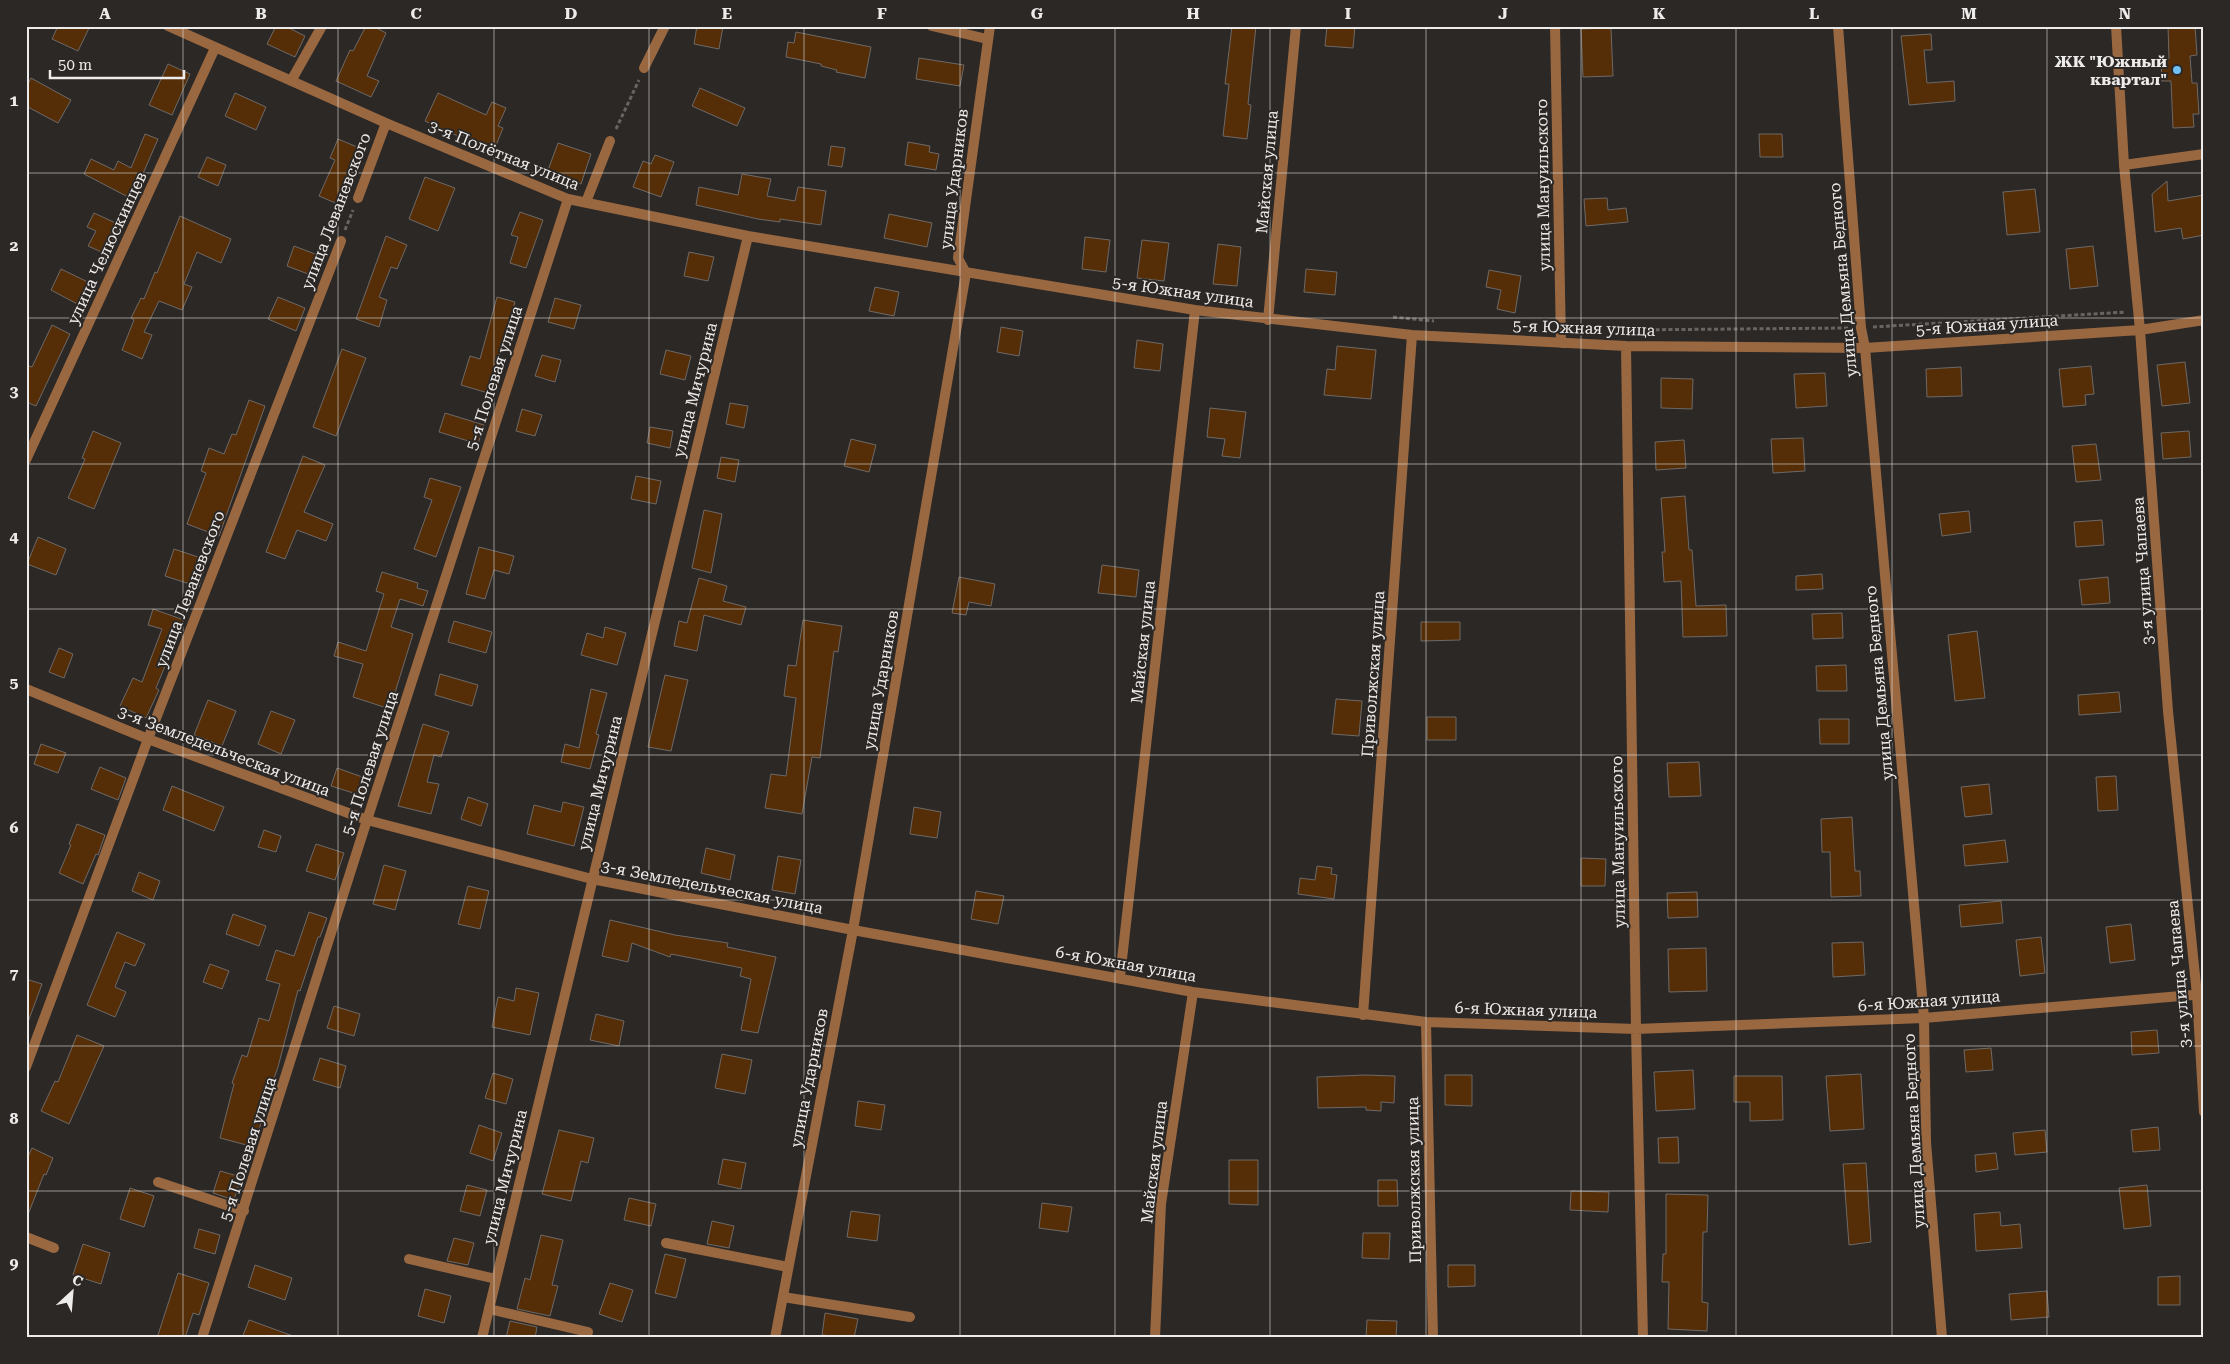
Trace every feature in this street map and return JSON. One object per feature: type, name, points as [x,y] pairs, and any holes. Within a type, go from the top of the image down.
[{"type":"street","name":"3-я Полётная улица","points":[[168,26],[386,124],[568,198],[748,236],[966,273]]},
{"type":"street","points":[[291,81],[322,26]]},
{"type":"street","points":[[644,68],[665,26]]},
{"type":"street","points":[[932,26],[987,39]]},
{"type":"street","name":"улица Ударников","points":[[775,1338],[853,930],[966,273],[958,258],[990,26]]},
{"type":"street","name":"Майская улица","points":[[1268,320],[1296,26]]},
{"type":"street","name":"улица Мануильского","points":[[1555,26],[1561,343]]},
{"type":"street","name":"улица Демьяна Бедного","points":[[1838,26],[1860,328],[1865,348],[1924,1018],[1926,1142],[1942,1338]]},
{"type":"street","name":"3-я улица Чапаева","points":[[2116,26],[2124,165],[2140,330],[2168,711],[2200,995],[2204,1112]]},
{"type":"street","name":"улица Челюскинцев","points":[[26,460],[215,48]]},
{"type":"street","name":"улица Леваневского","points":[[358,198],[386,124]]},
{"type":"street","points":[[586,202],[610,141]]},
{"type":"street","points":[[2124,165],[2204,154]]},
{"type":"street","name":"5-я Полевая улица","points":[[202,1338],[568,198]]},
{"type":"street","name":"улица Мичурина","points":[[482,1338],[748,236]]},
{"type":"street","name":"улица Леваневского","points":[[26,1067],[148,739],[341,241]]},
{"type":"street","name":"5-я Южная улица","points":[[966,273],[1268,320],[1412,335],[1626,346],[1865,348],[2140,330],[2204,320]]},
{"type":"street","name":"Майская улица","points":[[1120,977],[1195,310]]},
{"type":"street","name":"Приволжская улица","points":[[1363,1015],[1412,335]]},
{"type":"street","name":"улица Мануильского","points":[[1626,346],[1636,1029],[1643,1338]]},
{"type":"street","name":"3-я Земледельческая улица","points":[[26,689],[148,739],[367,820],[592,878],[853,930]]},
{"type":"street","name":"6-я Южная улица","points":[[853,930],[1120,977],[1194,992],[1426,1022],[1636,1029],[1924,1018],[2200,995]]},
{"type":"street","name":"Майская улица","points":[[1155,1338],[1161,1204],[1194,992]]},
{"type":"street","name":"Приволжская улица","points":[[1426,1022],[1433,1338]]},
{"type":"street","points":[[158,1182],[244,1211]]},
{"type":"street","points":[[26,1237],[54,1248]]},
{"type":"street","points":[[666,1243],[788,1267]]},
{"type":"street","points":[[409,1259],[496,1279]]},
{"type":"street","points":[[783,1297],[910,1317]]},
{"type":"street","points":[[489,1309],[588,1332]]},
{"type":"path","points":[[610,141],[644,68]]},
{"type":"path","name":"улица Леваневского","points":[[341,241],[358,198]]},
{"type":"path","points":[[1618,330],[1860,328],[2138,312]]},
{"type":"path","points":[[1386,317],[1444,321]]},
{"type":"building","points":[[58,26],[90,26],[78,51],[52,39]]},
{"type":"building","points":[[276,26],[285,26],[305,36],[295,57],[267,44]]},
{"type":"building","points":[[366,26],[373,26],[386,33],[367,76],[379,81],[371,97],[336,81],[350,50],[353,51]]},
{"type":"building","points":[[697,26],[723,26],[719,49],[694,44]]},
{"type":"building","points":[[1232,26],[1256,26],[1248,104],[1251,105],[1247,139],[1223,136],[1229,84],[1225,84]]},
{"type":"building","points":[[1327,26],[1355,26],[1353,48],[1325,46]]},
{"type":"building","name":"ЖК \"Южный квартал\"","points":[[2168,26],[2195,26],[2197,55],[2190,56],[2192,83],[2197,83],[2199,114],[2193,114],[2194,127],[2173,128],[2171,81],[2162,81],[2161,59],[2169,59]]},
{"type":"building","points":[[1611,28],[1613,76],[1583,77],[1581,29]]},
{"type":"building","points":[[796,32],[871,47],[865,78],[836,72],[837,70],[821,66],[821,64],[786,57],[788,42],[794,43]]},
{"type":"building","points":[[1931,34],[1932,50],[1924,50],[1927,83],[1954,81],[1955,101],[1909,105],[1901,36]]},
{"type":"building","points":[[919,58],[964,65],[960,86],[916,79]]},
{"type":"building","points":[[168,64],[190,74],[172,115],[149,105]]},
{"type":"building","points":[[31,78],[71,100],[58,123],[26,106],[26,88]]},
{"type":"building","points":[[700,88],[745,108],[737,126],[692,106]]},
{"type":"building","points":[[235,93],[266,107],[256,130],[225,116]]},
{"type":"building","points":[[438,93],[486,115],[492,102],[506,108],[498,126],[503,128],[495,148],[459,134],[458,136],[425,121]]},
{"type":"building","points":[[145,134],[158,139],[132,199],[84,174],[91,159],[114,170],[118,161],[131,168]]},
{"type":"building","points":[[1759,134],[1782,134],[1783,157],[1760,157]]},
{"type":"building","points":[[338,139],[362,149],[340,205],[319,196],[335,160],[330,158]]},
{"type":"building","points":[[908,142],[930,146],[929,152],[939,154],[936,170],[905,165]]},
{"type":"building","points":[[558,143],[591,154],[581,184],[547,173]]},
{"type":"building","points":[[831,146],[845,148],[842,167],[828,165]]},
{"type":"building","points":[[655,155],[674,162],[661,197],[633,187],[643,161],[651,164]]},
{"type":"building","points":[[207,157],[226,165],[218,186],[198,177]]},
{"type":"building","points":[[742,174],[771,179],[767,196],[795,201],[798,187],[826,191],[821,225],[780,219],[780,222],[758,219],[696,205],[699,187],[738,195]]},
{"type":"building","points":[[425,177],[455,188],[438,231],[409,219]]},
{"type":"building","points":[[2167,181],[2168,201],[2204,195],[2204,235],[2183,239],[2181,228],[2155,232],[2152,194]]},
{"type":"building","points":[[2035,189],[2040,232],[2007,235],[2003,192]]},
{"type":"building","points":[[1607,198],[1608,210],[1626,208],[1628,222],[1586,226],[1584,199]]},
{"type":"building","points":[[520,212],[543,220],[526,268],[510,263],[518,237],[511,235]]},
{"type":"building","points":[[94,213],[120,225],[106,254],[88,246],[96,231],[87,227]]},
{"type":"building","points":[[889,214],[932,223],[927,247],[884,238]]},
{"type":"building","points":[[180,216],[231,239],[221,263],[197,252],[184,284],[192,287],[182,310],[159,301],[144,332],[152,335],[142,359],[122,350],[134,320],[131,318],[141,298],[144,299],[155,272],[157,273]]},
{"type":"building","points":[[386,236],[407,245],[397,269],[391,267],[379,297],[387,300],[379,327],[356,319]]},
{"type":"building","points":[[1085,237],[1110,240],[1106,272],[1082,269]]},
{"type":"building","points":[[1142,240],[1169,243],[1164,281],[1137,278]]},
{"type":"building","points":[[1218,244],[1241,247],[1237,286],[1213,284]]},
{"type":"building","points":[[294,246],[323,257],[316,277],[287,266]]},
{"type":"building","points":[[2093,246],[2098,286],[2070,289],[2066,249]]},
{"type":"building","points":[[689,252],[714,257],[708,281],[684,276]]},
{"type":"building","points":[[61,269],[92,284],[81,306],[51,290]]},
{"type":"building","points":[[1306,269],[1337,272],[1335,295],[1304,292]]},
{"type":"building","points":[[1489,270],[1521,276],[1515,313],[1497,309],[1501,290],[1486,287]]},
{"type":"building","points":[[875,287],[899,292],[894,316],[869,311]]},
{"type":"building","points":[[278,297],[305,308],[296,331],[268,319]]},
{"type":"building","points":[[497,297],[515,302],[488,393],[461,385],[470,356],[480,359]]},
{"type":"building","points":[[555,298],[581,305],[574,329],[548,322]]},
{"type":"building","points":[[52,325],[70,334],[36,406],[26,402],[26,365],[32,367]]},
{"type":"building","points":[[1001,327],[1023,331],[1019,356],[997,352]]},
{"type":"building","points":[[1137,340],[1163,344],[1160,371],[1134,368]]},
{"type":"building","points":[[1337,346],[1376,350],[1371,399],[1324,395],[1327,369],[1335,370]]},
{"type":"building","points":[[342,349],[366,358],[336,436],[313,427]]},
{"type":"building","points":[[666,350],[691,356],[685,380],[660,374]]},
{"type":"building","points":[[542,355],[561,360],[555,382],[535,376]]},
{"type":"building","points":[[2185,362],[2190,403],[2162,406],[2157,365]]},
{"type":"building","points":[[2091,366],[2094,394],[2085,395],[2086,405],[2063,407],[2059,369]]},
{"type":"building","points":[[1961,367],[1962,396],[1927,397],[1926,369]]},
{"type":"building","points":[[1825,373],[1827,406],[1796,408],[1794,374]]},
{"type":"building","points":[[1661,378],[1693,379],[1692,409],[1661,408]]},
{"type":"building","points":[[249,400],[265,406],[219,536],[187,524],[206,473],[201,471],[209,448],[224,454],[232,434],[236,435]]},
{"type":"building","points":[[730,403],[748,406],[744,428],[726,424]]},
{"type":"building","points":[[1210,408],[1246,412],[1240,458],[1222,456],[1225,439],[1207,437]]},
{"type":"building","points":[[522,409],[542,415],[535,436],[516,431]]},
{"type":"building","points":[[445,413],[484,425],[478,444],[439,432]]},
{"type":"building","points":[[650,427],[673,431],[670,448],[647,443]]},
{"type":"building","points":[[93,431],[121,443],[94,509],[68,498],[85,459],[82,458]]},
{"type":"building","points":[[2189,431],[2191,457],[2163,459],[2161,433]]},
{"type":"building","points":[[1803,438],[1805,471],[1773,473],[1771,439]]},
{"type":"building","points":[[851,439],[876,445],[869,472],[844,466]]},
{"type":"building","points":[[1684,440],[1686,468],[1656,470],[1655,442]]},
{"type":"building","points":[[2096,444],[2101,480],[2076,482],[2072,446]]},
{"type":"building","points":[[303,456],[325,465],[304,512],[333,524],[326,541],[297,530],[285,559],[266,552]]},
{"type":"building","points":[[721,457],[739,460],[735,482],[717,478]]},
{"type":"building","points":[[636,476],[661,481],[656,504],[631,499]]},
{"type":"building","points":[[430,478],[461,487],[436,557],[414,549],[432,500],[424,497]]},
{"type":"building","points":[[1685,496],[1689,550],[1692,550],[1696,606],[1726,605],[1727,636],[1683,637],[1681,581],[1664,582],[1662,552],[1665,552],[1661,498]]},
{"type":"building","points":[[704,510],[722,514],[711,573],[692,568]]},
{"type":"building","points":[[1969,511],[1971,532],[1942,536],[1939,514]]},
{"type":"building","points":[[2102,520],[2104,545],[2076,547],[2074,522]]},
{"type":"building","points":[[38,537],[66,549],[56,575],[27,564]]},
{"type":"building","points":[[479,547],[514,556],[509,574],[494,570],[485,599],[466,594]]},
{"type":"building","points":[[174,549],[207,560],[199,587],[165,576]]},
{"type":"building","points":[[1102,565],[1139,570],[1136,597],[1098,593]]},
{"type":"building","points":[[382,572],[418,583],[417,588],[428,591],[423,606],[400,599],[391,627],[413,634],[390,709],[353,697],[363,664],[334,656],[338,642],[366,651],[384,594],[376,591]]},
{"type":"building","points":[[1822,574],[1823,589],[1796,590],[1796,576]]},
{"type":"building","points":[[959,577],[995,584],[991,606],[969,602],[966,615],[952,613]]},
{"type":"building","points":[[2108,577],[2110,603],[2082,605],[2079,580]]},
{"type":"building","points":[[699,578],[727,586],[723,601],[746,607],[741,625],[704,615],[697,651],[674,646],[679,621],[687,623]]},
{"type":"building","points":[[153,609],[184,620],[156,688],[159,690],[146,718],[120,706],[133,678],[142,682],[162,629],[148,625]]},
{"type":"building","points":[[1842,613],[1843,638],[1813,639],[1812,614]]},
{"type":"building","points":[[803,620],[842,626],[838,652],[834,651],[820,758],[812,757],[802,814],[765,808],[771,774],[786,776],[796,698],[784,696],[788,665],[796,666]]},
{"type":"building","points":[[454,621],[492,632],[486,653],[448,642]]},
{"type":"building","points":[[1421,622],[1460,622],[1460,640],[1421,641]]},
{"type":"building","points":[[605,627],[626,633],[617,665],[581,655],[587,633],[603,638]]},
{"type":"building","points":[[1977,631],[1985,698],[1955,701],[1948,635]]},
{"type":"building","points":[[59,648],[73,654],[64,678],[49,672]]},
{"type":"building","points":[[1846,665],[1847,691],[1817,691],[1816,666]]},
{"type":"building","points":[[440,674],[478,685],[472,706],[435,695]]},
{"type":"building","points":[[665,675],[688,680],[671,751],[648,747]]},
{"type":"building","points":[[591,689],[607,693],[596,734],[599,735],[590,769],[561,762],[565,744],[579,748]]},
{"type":"building","points":[[2119,692],[2121,712],[2079,715],[2078,695]]},
{"type":"building","points":[[1336,699],[1362,701],[1359,736],[1332,734]]},
{"type":"building","points":[[208,700],[236,711],[222,746],[194,735]]},
{"type":"building","points":[[271,711],[295,720],[281,754],[258,744]]},
{"type":"building","points":[[1427,717],[1456,717],[1456,740],[1427,740]]},
{"type":"building","points":[[1819,719],[1849,719],[1849,744],[1820,744]]},
{"type":"building","points":[[423,724],[449,732],[441,757],[434,755],[427,782],[439,784],[431,814],[398,806]]},
{"type":"building","points":[[41,744],[66,753],[58,773],[34,764]]},
{"type":"building","points":[[1699,762],[1701,796],[1669,797],[1667,763]]},
{"type":"building","points":[[100,767],[126,778],[118,800],[91,789]]},
{"type":"building","points":[[337,768],[368,779],[363,796],[331,786]]},
{"type":"building","points":[[2116,776],[2118,810],[2098,811],[2096,777]]},
{"type":"building","points":[[1989,784],[1992,814],[1965,817],[1961,787]]},
{"type":"building","points":[[172,786],[224,807],[214,831],[163,810]]},
{"type":"building","points":[[468,797],[488,804],[481,826],[461,819]]},
{"type":"building","points":[[563,802],[584,807],[574,846],[527,834],[534,805],[561,812]]},
{"type":"building","points":[[914,807],[941,812],[937,838],[910,834]]},
{"type":"building","points":[[1852,817],[1855,871],[1860,871],[1861,896],[1831,897],[1830,852],[1822,852],[1821,819]]},
{"type":"building","points":[[77,824],[105,835],[98,855],[96,854],[83,884],[59,873],[71,845],[69,844]]},
{"type":"building","points":[[264,830],[281,836],[276,852],[258,847]]},
{"type":"building","points":[[2005,840],[2008,862],[1965,866],[1963,845]]},
{"type":"building","points":[[316,844],[344,853],[335,880],[306,871]]},
{"type":"building","points":[[706,848],[735,855],[730,880],[701,873]]},
{"type":"building","points":[[778,856],[801,860],[795,894],[772,890]]},
{"type":"building","points":[[1581,858],[1606,859],[1605,886],[1581,886]]},
{"type":"building","points":[[384,865],[406,871],[395,910],[373,904]]},
{"type":"building","points":[[1317,866],[1332,868],[1331,874],[1337,875],[1334,899],[1298,894],[1300,878],[1315,880]]},
{"type":"building","points":[[139,872],[160,881],[153,900],[132,891]]},
{"type":"building","points":[[468,886],[489,891],[480,929],[458,924]]},
{"type":"building","points":[[976,891],[1004,896],[998,924],[971,919]]},
{"type":"building","points":[[1697,892],[1698,917],[1668,918],[1667,893]]},
{"type":"building","points":[[2001,901],[2003,923],[1961,927],[1959,905]]},
{"type":"building","points":[[309,912],[327,918],[320,937],[318,937],[300,991],[298,990],[278,1067],[261,1115],[263,1116],[254,1147],[220,1138],[234,1084],[232,1083],[242,1055],[247,1057],[259,1018],[269,1021],[280,984],[266,980],[276,950],[294,956]]},
{"type":"building","points":[[233,914],[266,926],[259,946],[226,934]]},
{"type":"building","points":[[610,920],[675,935],[728,943],[727,947],[776,957],[758,1033],[741,1030],[751,979],[740,976],[742,968],[671,954],[670,957],[632,943],[628,962],[602,956]]},
{"type":"building","points":[[2131,924],[2135,960],[2110,963],[2106,927]]},
{"type":"building","points":[[117,932],[145,944],[135,966],[125,962],[115,987],[126,992],[115,1017],[87,1005]]},
{"type":"building","points":[[2041,937],[2045,973],[2020,976],[2016,940]]},
{"type":"building","points":[[1863,942],[1865,975],[1833,977],[1832,943]]},
{"type":"building","points":[[1706,948],[1707,991],[1669,992],[1668,949]]},
{"type":"building","points":[[210,964],[229,971],[222,989],[203,982]]},
{"type":"building","points":[[26,979],[42,984],[28,1022],[26,1021]]},
{"type":"building","points":[[516,988],[539,993],[530,1035],[492,1027],[498,997],[514,1001]]},
{"type":"building","points":[[334,1006],[360,1014],[354,1036],[327,1028]]},
{"type":"building","points":[[596,1014],[624,1021],[619,1046],[590,1040]]},
{"type":"building","points":[[2157,1030],[2159,1053],[2132,1055],[2131,1032]]},
{"type":"building","points":[[77,1035],[104,1046],[69,1124],[41,1111],[55,1081],[58,1082]]},
{"type":"building","points":[[1991,1048],[1993,1070],[1966,1072],[1964,1050]]},
{"type":"building","points":[[722,1054],[752,1060],[745,1094],[715,1088]]},
{"type":"building","points":[[320,1058],[346,1066],[340,1088],[313,1080]]},
{"type":"building","points":[[1693,1070],[1695,1109],[1656,1111],[1654,1072]]},
{"type":"building","points":[[493,1073],[513,1079],[506,1104],[485,1098]]},
{"type":"building","points":[[1861,1074],[1864,1129],[1830,1131],[1826,1076]]},
{"type":"building","points":[[1445,1075],[1472,1075],[1472,1106],[1445,1105]]},
{"type":"building","points":[[1395,1076],[1394,1103],[1381,1102],[1381,1111],[1366,1110],[1366,1107],[1318,1108],[1317,1077]]},
{"type":"building","points":[[1734,1076],[1782,1076],[1783,1120],[1750,1121],[1750,1102],[1734,1102]]},
{"type":"building","points":[[858,1101],[885,1105],[881,1130],[855,1126]]},
{"type":"building","points":[[479,1125],[502,1133],[493,1161],[470,1153]]},
{"type":"building","points":[[2158,1127],[2160,1150],[2133,1152],[2131,1130]]},
{"type":"building","points":[[559,1130],[594,1138],[588,1163],[581,1161],[571,1201],[542,1194]]},
{"type":"building","points":[[2045,1130],[2047,1152],[2015,1155],[2013,1133]]},
{"type":"building","points":[[1678,1137],[1679,1163],[1659,1163],[1658,1138]]},
{"type":"building","points":[[32,1148],[53,1158],[46,1175],[44,1174],[27,1217],[26,1161]]},
{"type":"building","points":[[1996,1153],[1998,1169],[1976,1172],[1975,1155]]},
{"type":"building","points":[[723,1159],[746,1163],[741,1189],[718,1184]]},
{"type":"building","points":[[1229,1160],[1258,1160],[1258,1205],[1229,1204]]},
{"type":"building","points":[[1866,1163],[1871,1242],[1849,1245],[1843,1164]]},
{"type":"building","points":[[220,1171],[241,1177],[234,1200],[213,1193]]},
{"type":"building","points":[[1378,1180],[1397,1180],[1398,1206],[1378,1206]]},
{"type":"building","points":[[467,1185],[487,1190],[480,1216],[460,1211]]},
{"type":"building","points":[[2147,1185],[2151,1226],[2124,1229],[2119,1188]]},
{"type":"building","points":[[130,1188],[154,1196],[144,1227],[120,1219]]},
{"type":"building","points":[[1571,1191],[1609,1192],[1608,1212],[1570,1210]]},
{"type":"building","points":[[1666,1194],[1708,1195],[1707,1232],[1703,1232],[1702,1302],[1708,1303],[1707,1331],[1668,1329],[1669,1282],[1662,1282],[1663,1254],[1666,1254]]},
{"type":"building","points":[[629,1198],[656,1204],[651,1226],[624,1220]]},
{"type":"building","points":[[1042,1203],[1072,1207],[1068,1232],[1039,1228]]},
{"type":"building","points":[[851,1211],[880,1215],[877,1241],[847,1237]]},
{"type":"building","points":[[2000,1212],[2001,1226],[2020,1224],[2022,1248],[1976,1251],[1974,1214]]},
{"type":"building","points":[[712,1221],[734,1226],[729,1248],[707,1244]]},
{"type":"building","points":[[199,1229],[220,1235],[215,1254],[194,1248]]},
{"type":"building","points":[[1363,1233],[1390,1233],[1389,1259],[1362,1258]]},
{"type":"building","points":[[541,1235],[563,1240],[552,1285],[558,1286],[550,1316],[517,1309],[525,1278],[530,1280]]},
{"type":"building","points":[[454,1238],[474,1243],[468,1265],[447,1261]]},
{"type":"building","points":[[83,1244],[110,1253],[101,1284],[73,1275]]},
{"type":"building","points":[[665,1254],[686,1259],[676,1298],[655,1293]]},
{"type":"building","points":[[255,1265],[292,1278],[285,1300],[248,1287]]},
{"type":"building","points":[[1448,1265],[1475,1265],[1475,1286],[1448,1287]]},
{"type":"building","points":[[178,1273],[209,1283],[199,1315],[193,1313],[185,1338],[157,1338]]},
{"type":"building","points":[[2180,1276],[2180,1305],[2158,1305],[2158,1277]]},
{"type":"building","points":[[610,1283],[633,1290],[622,1322],[599,1314]]},
{"type":"building","points":[[425,1289],[451,1296],[444,1323],[418,1316]]},
{"type":"building","points":[[2047,1291],[2049,1317],[2011,1320],[2009,1294]]},
{"type":"building","points":[[825,1313],[858,1319],[854,1338],[822,1335]]},
{"type":"building","points":[[249,1320],[293,1336],[293,1338],[242,1338]]},
{"type":"building","points":[[1367,1320],[1397,1321],[1396,1338],[1366,1338]]},
{"type":"building","points":[[510,1321],[537,1327],[535,1338],[506,1338]]},
{"type":"place","name":"ЖК \"Южный квартал\"","points":[[2177,70]]}]
